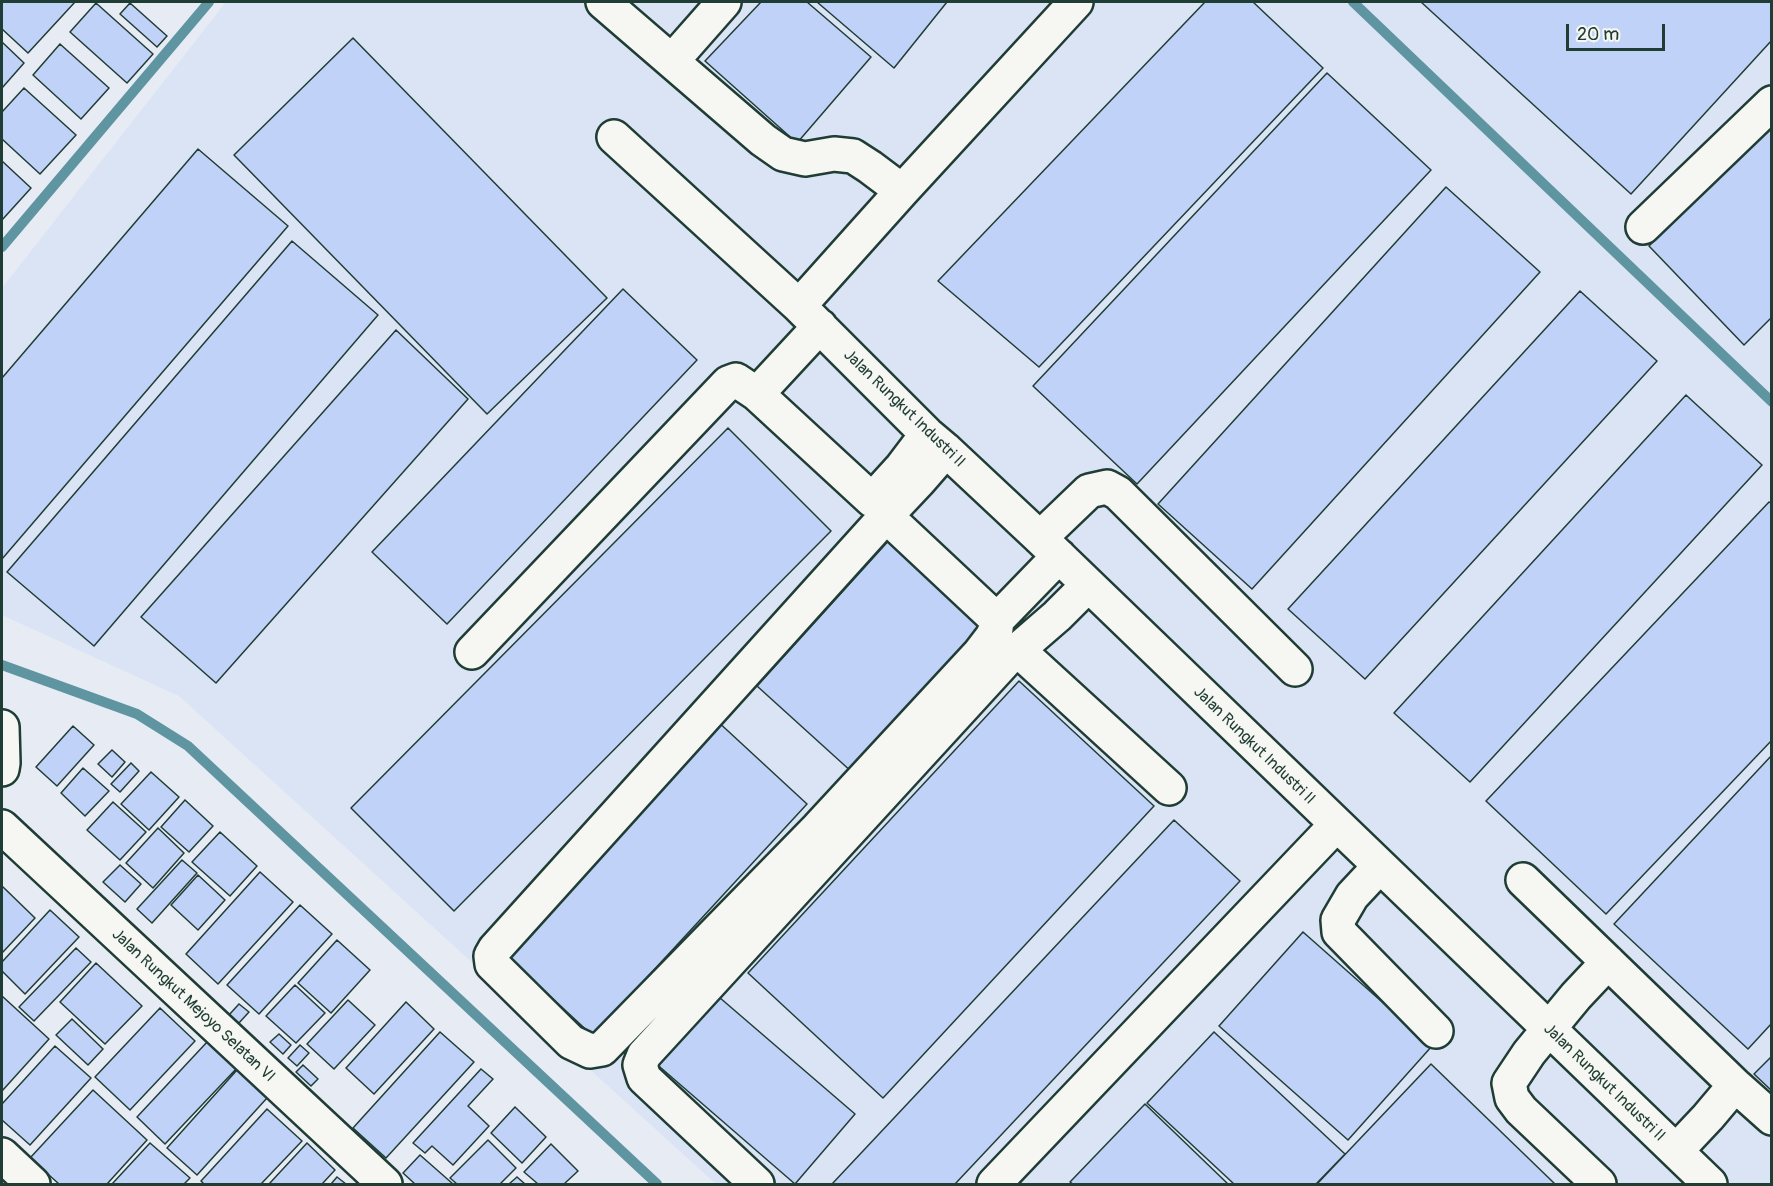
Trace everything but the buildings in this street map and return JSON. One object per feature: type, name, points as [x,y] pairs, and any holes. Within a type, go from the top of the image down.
[{"type":"street","points":[[603,2],[763,140],[783,154],[805,159],[834,154],[853,156],[902,191]]},
{"type":"street","points":[[757,394],[810,316],[902,191],[1076,2]]},
{"type":"street","points":[[672,61],[718,3]]},
{"type":"street","points":[[1643,227],[1772,103]]},
{"type":"street","name":"Jalan Rungkut Industri II","points":[[614,137],[810,316],[937,442],[1049,547],[1710,1185]]},
{"type":"street","points":[[472,652],[728,383],[736,380],[757,394],[997,620]]},
{"type":"street","points":[[937,442],[495,949],[491,956],[492,963],[571,1042],[590,1052],[602,1049],[818,828],[979,654],[996,629],[997,620],[1089,491],[1107,487],[1118,493],[1294,669]]},
{"type":"street","points":[[475,950],[879,508]]},
{"type":"street","points":[[757,1185],[644,1078],[640,1065],[644,1055],[1005,661],[1088,585]]},
{"type":"street","points":[[1018,650],[1169,788]]},
{"type":"street","points":[[2,727],[2,769]]},
{"type":"street","points":[[994,1185],[1336,825]]},
{"type":"street","name":"Jalan Rungkut Mejoyo Selatan VI","points":[[2,827],[385,1185]]},
{"type":"street","points":[[1380,866],[1352,896],[1338,920],[1339,932],[1436,1031]]},
{"type":"street","points":[[1523,880],[1772,1118]]},
{"type":"street","points":[[1599,1185],[1521,1110],[1512,1098],[1509,1083],[1511,1077],[1549,1029],[1608,962]]},
{"type":"street","points":[[1676,1151],[1735,1085]]},
{"type":"street","points":[[2,1155],[33,1185]]},
{"type":"shaded area","points":[[226,2],[1771,2],[1771,1184],[716,1184],[179,696],[2,615],[2,288]]},
{"type":"waterway","points":[[2,247],[209,2]]},
{"type":"waterway","points":[[1353,2],[1772,402]]},
{"type":"waterway","points":[[2,665],[137,714],[188,746],[657,1184]]}]
